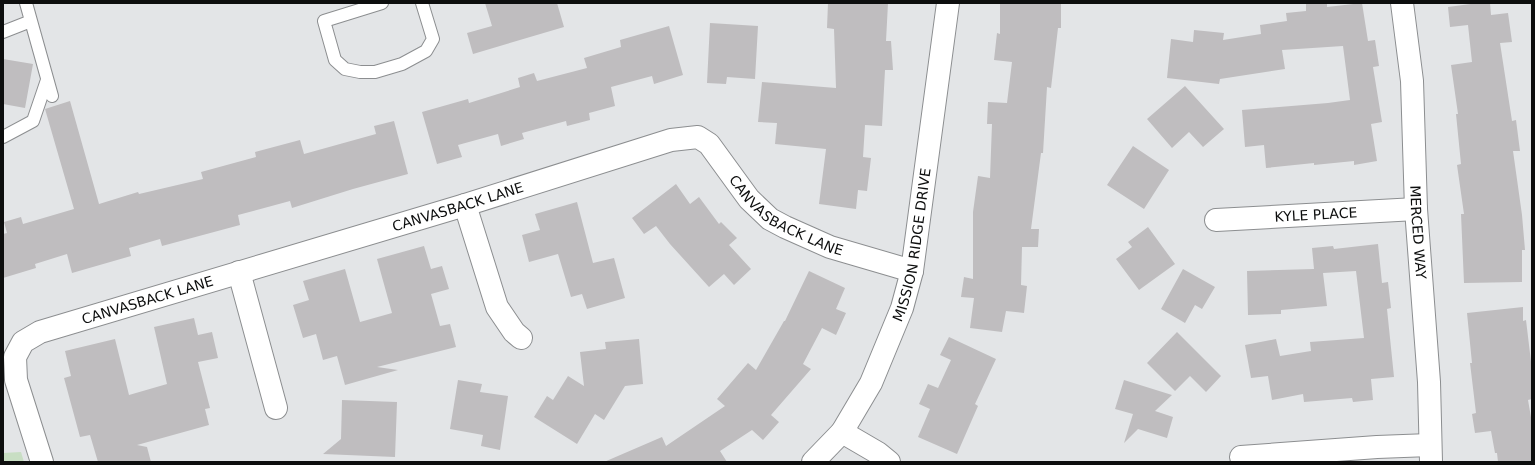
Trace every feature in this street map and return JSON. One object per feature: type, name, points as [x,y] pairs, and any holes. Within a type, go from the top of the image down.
[{"type":"street","name":"MISSION RIDGE DRIVE","points":[[813,462],[842,432],[871,383],[902,308],[912,271],[948,3]]},
{"type":"street","name":"MERCED WAY","points":[[1402,3],[1412,81],[1416,209],[1429,382],[1431,454]]},
{"type":"street","name":"CANVASBACK LANE","points":[[42,462],[16,380],[15,357],[24,342],[40,332],[465,205],[671,140],[698,138],[709,144],[749,199],[770,219],[830,247],[912,271]]},
{"type":"street","points":[[465,205],[497,307],[514,332],[521,338]]},
{"type":"street","name":"KYLE PLACE","points":[[1216,220],[1416,209]]},
{"type":"street","points":[[239,272],[276,408]]},
{"type":"street","points":[[842,432],[878,453],[889,462]]},
{"type":"street","points":[[1241,457],[1377,447],[1431,454]]},
{"type":"lane","points":[[26,3],[52,96]]},
{"type":"lane","points":[[382,3],[324,21],[335,60],[345,69],[360,72],[376,72],[402,64],[426,51],[433,40],[422,3]]},
{"type":"lane","points":[[3,32],[31,21]]},
{"type":"lane","points":[[3,137],[33,121],[48,80]]},
{"type":"green space","points":[[21,452],[24,462],[3,462],[3,453]]},
{"type":"building","points":[[485,3],[557,3],[564,27],[473,54],[467,33],[492,26]]},
{"type":"building","points":[[828,3],[888,3],[886,41],[891,41],[893,70],[885,70],[882,126],[865,125],[863,157],[871,158],[867,191],[858,190],[856,209],[819,204],[826,149],[775,144],[777,123],[758,122],[762,82],[836,88],[834,29],[827,28]]},
{"type":"building","points":[[1000,3],[1061,3],[1061,28],[1058,28],[1051,88],[1047,87],[1043,153],[1041,153],[1031,229],[1039,229],[1038,247],[1022,247],[1021,285],[1027,286],[1024,313],[1006,311],[1002,332],[970,328],[974,298],[961,297],[964,277],[973,279],[973,212],[978,176],[990,178],[992,124],[987,124],[988,102],[1007,103],[1012,62],[994,60],[997,33],[1000,34]]},
{"type":"building","points":[[1306,3],[1327,3],[1327,7],[1362,3],[1368,41],[1375,40],[1379,66],[1373,67],[1382,122],[1371,124],[1377,161],[1354,165],[1354,161],[1266,168],[1264,145],[1245,147],[1242,110],[1350,100],[1343,46],[1282,50],[1285,69],[1220,79],[1219,84],[1167,78],[1171,39],[1193,42],[1194,30],[1224,33],[1223,40],[1261,34],[1260,25],[1287,21],[1286,13],[1306,11]]},
{"type":"building","points":[[1490,3],[1491,15],[1508,13],[1512,42],[1500,43],[1512,121],[1516,120],[1520,151],[1513,151],[1522,215],[1525,250],[1522,250],[1522,282],[1464,283],[1461,214],[1464,214],[1457,165],[1461,164],[1456,114],[1458,114],[1451,65],[1472,62],[1468,25],[1450,27],[1448,7]]},
{"type":"building","points":[[710,23],[758,26],[755,79],[727,77],[726,84],[707,83]]},
{"type":"building","points":[[669,26],[683,75],[654,84],[652,76],[611,87],[615,106],[589,113],[590,120],[567,126],[566,121],[522,133],[524,139],[501,146],[498,134],[458,145],[462,157],[437,164],[422,112],[468,99],[469,103],[520,87],[518,78],[534,73],[537,81],[587,68],[584,58],[621,47],[620,40]]},
{"type":"building","points":[[3,59],[33,64],[25,108],[3,104]]},
{"type":"building","points":[[1185,86],[1224,129],[1203,147],[1189,132],[1172,148],[1147,119]]},
{"type":"building","points":[[70,101],[99,204],[138,192],[139,194],[203,179],[201,172],[256,157],[255,152],[300,140],[304,154],[376,134],[374,126],[394,121],[408,174],[292,208],[290,201],[238,215],[240,225],[162,246],[160,239],[129,248],[131,256],[72,273],[67,254],[35,264],[36,268],[3,278],[3,234],[7,233],[4,222],[21,217],[23,224],[74,209],[45,109]]},
{"type":"building","points":[[1133,146],[1169,170],[1144,209],[1107,185]]},
{"type":"building","points":[[676,184],[690,204],[699,197],[719,224],[721,222],[737,238],[729,245],[751,269],[734,285],[724,274],[709,287],[670,244],[656,226],[644,234],[632,218]]},
{"type":"building","points":[[577,202],[593,263],[614,258],[625,298],[587,309],[582,294],[571,297],[558,254],[529,262],[522,235],[540,230],[535,214]]},
{"type":"building","points":[[1148,227],[1175,264],[1139,290],[1116,259],[1132,247],[1128,242]]},
{"type":"building","points":[[1378,244],[1382,283],[1388,282],[1391,308],[1387,309],[1394,377],[1371,379],[1373,400],[1353,402],[1352,398],[1304,402],[1303,394],[1272,400],[1268,376],[1251,378],[1245,345],[1276,339],[1280,356],[1311,351],[1310,342],[1364,338],[1356,271],[1323,273],[1327,306],[1281,310],[1281,314],[1248,315],[1247,271],[1314,269],[1312,248],[1333,246],[1334,249]]},
{"type":"building","points":[[424,246],[431,269],[442,266],[449,289],[431,294],[440,326],[450,324],[456,347],[377,367],[398,370],[345,385],[337,356],[323,360],[316,334],[303,338],[293,305],[309,300],[303,281],[345,269],[360,322],[392,313],[377,259]]},
{"type":"building","points":[[1183,269],[1215,287],[1202,309],[1195,305],[1185,323],[1161,309]]},
{"type":"building","points":[[809,271],[845,288],[836,309],[846,313],[836,335],[822,328],[803,364],[811,369],[771,415],[779,422],[763,440],[752,430],[720,451],[727,462],[604,462],[662,437],[666,446],[725,406],[717,399],[748,363],[756,370],[785,321]]},
{"type":"building","points":[[1523,307],[1523,321],[1526,320],[1532,370],[1532,399],[1528,400],[1532,423],[1532,462],[1498,462],[1491,431],[1475,433],[1472,414],[1476,413],[1470,363],[1472,363],[1467,313]]},
{"type":"building","points":[[194,318],[198,335],[212,332],[218,358],[198,362],[210,408],[205,409],[209,425],[137,445],[147,447],[151,462],[98,462],[90,435],[80,437],[64,378],[71,376],[65,351],[115,339],[129,395],[167,384],[154,327]]},
{"type":"building","points":[[1177,332],[1221,376],[1206,392],[1190,376],[1175,391],[1147,363]]},
{"type":"building","points":[[949,337],[996,359],[975,404],[978,406],[957,454],[918,437],[930,409],[919,404],[928,384],[938,388],[951,360],[940,355]]},
{"type":"building","points":[[639,339],[643,384],[625,386],[604,420],[595,414],[577,444],[534,417],[547,396],[553,400],[568,376],[584,386],[580,352],[606,349],[605,342]]},
{"type":"building","points":[[458,380],[482,384],[480,392],[508,396],[500,450],[481,446],[483,435],[450,429]]},
{"type":"building","points":[[1124,380],[1172,395],[1155,411],[1173,417],[1167,438],[1138,429],[1124,443],[1133,414],[1115,409]]},
{"type":"building","points":[[342,400],[397,402],[395,457],[323,454],[341,439]]}]
